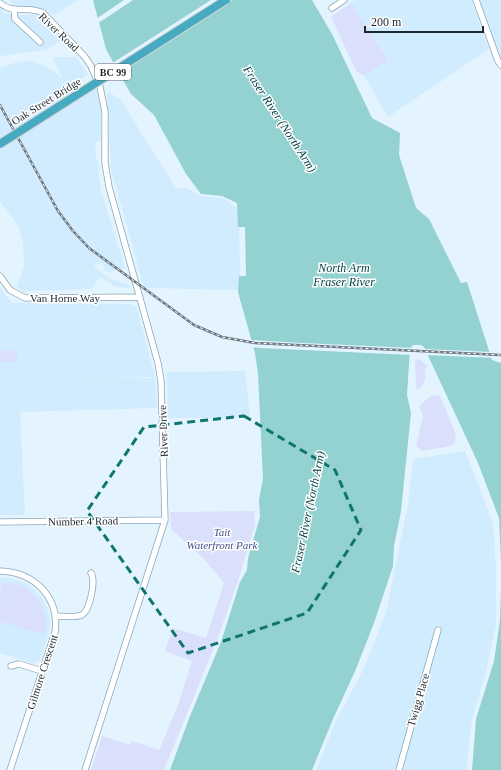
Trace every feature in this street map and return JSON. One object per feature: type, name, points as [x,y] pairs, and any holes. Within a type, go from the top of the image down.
[{"type":"highway","name":"Oak Street Bridge","points":[[0,138],[218,0]]},
{"type":"highway","name":"Oak Street Bridge","points":[[0,144],[226,0]]},
{"type":"street","points":[[332,8],[344,0]]},
{"type":"street","points":[[476,0],[498,61],[501,65]]},
{"type":"street","name":"River Road","points":[[0,3],[7,8],[14,10],[38,10],[44,14],[85,58],[100,87]]},
{"type":"street","points":[[14,10],[15,19],[40,42]]},
{"type":"street","name":"River Drive","points":[[85,770],[165,520],[160,372],[107,177],[105,154],[105,112],[100,87]]},
{"type":"street","name":"Van Horne Way","points":[[0,276],[10,290],[25,298],[140,297]]},
{"type":"street","name":"Number 4 Road","points":[[0,522],[165,520]]},
{"type":"street","name":"Gilmore Crescent","points":[[0,568],[26,576],[42,587],[52,602],[56,616],[55,632],[10,770]]},
{"type":"street","name":"Gilmore Crescent","points":[[0,571],[9,571]]},
{"type":"street","points":[[56,616],[79,616],[86,611],[94,583],[91,573]]},
{"type":"street","name":"Twigg Place","points":[[399,770],[438,630]]},
{"type":"street","points":[[11,666],[19,664],[42,671]]},
{"type":"highlighted area","points":[[244,416],[335,470],[361,530],[307,613],[188,653],[87,511],[144,427]]},
{"type":"shaded area","points":[[9,0],[77,0],[54,16],[48,11],[15,6]]},
{"type":"shaded area","points":[[355,0],[471,0],[489,49],[388,117],[364,76],[388,60],[351,3]]},
{"type":"shaded area","points":[[477,0],[501,0],[501,58],[496,51]]},
{"type":"shaded area","points":[[0,8],[4,13],[17,15],[39,15],[62,39],[46,50],[0,56]]},
{"type":"shaded area","points":[[52,57],[76,57],[88,74],[68,88],[74,99],[96,88],[101,109],[101,141],[95,142],[100,187],[125,268],[110,272],[106,271],[102,262],[93,266],[110,279],[130,285],[128,288],[116,287],[100,277],[91,289],[23,291],[17,287],[24,266],[23,241],[18,226],[0,201],[0,68],[17,62],[32,61],[51,69],[63,79]]},
{"type":"shaded area","points":[[107,91],[120,99],[176,188],[187,188],[200,196],[223,198],[239,209],[240,290],[144,288],[111,168]]},
{"type":"shaded area","points":[[0,286],[6,296],[13,303],[131,304],[137,308],[155,377],[60,379],[155,378],[157,408],[20,412],[25,515],[0,515]]},
{"type":"shaded area","points":[[245,371],[250,418],[168,418],[167,372]]},
{"type":"shaded area","points":[[465,451],[493,523],[496,569],[496,625],[486,672],[472,719],[466,770],[316,770],[336,721],[364,668],[386,613],[408,504],[413,459]]},
{"type":"shaded area","points":[[0,577],[18,580],[30,586],[40,595],[47,607],[50,620],[49,632],[40,660],[34,664],[0,653]]},
{"type":"green space","points":[[351,3],[388,60],[364,76],[356,71],[331,17]]},
{"type":"green space","points":[[0,351],[17,351],[17,362],[0,362]]},
{"type":"green space","points":[[417,359],[428,366],[425,368],[424,382],[419,389],[416,388],[415,361]]},
{"type":"green space","points":[[433,395],[440,396],[455,432],[456,441],[451,446],[423,451],[416,446],[423,416],[419,406]]},
{"type":"green space","name":"Tait Waterfront Park","points":[[254,511],[255,525],[238,581],[217,640],[164,770],[91,770],[102,736],[130,745],[132,741],[159,750],[178,705],[192,661],[165,651],[173,628],[206,638],[224,583],[204,559],[171,529],[170,512]]},
{"type":"green space","points":[[1,582],[22,585],[37,598],[46,616],[45,634],[0,622]]},
{"type":"water","name":"North Arm Fraser River","points":[[93,0],[312,0],[332,34],[372,118],[400,133],[399,155],[416,208],[429,219],[461,283],[467,282],[492,360],[501,363],[501,562],[499,518],[478,463],[424,347],[421,345],[413,345],[410,349],[407,395],[411,413],[401,511],[394,546],[393,566],[374,623],[356,669],[312,770],[170,770],[190,716],[221,642],[240,582],[247,570],[248,558],[260,517],[259,500],[263,478],[258,374],[255,353],[238,292],[239,276],[246,276],[245,227],[238,227],[237,203],[222,196],[201,194],[186,174],[154,115],[131,94],[106,49]]},
{"type":"water","points":[[501,590],[501,770],[472,770],[476,719],[494,661],[500,620]]},
{"type":"pier","points":[[124,0],[133,0],[97,24],[96,19]]},
{"type":"pier","points":[[211,0],[232,0],[117,74],[111,64]]},
{"type":"pier","points":[[250,340],[413,348],[412,355],[260,348],[251,347]]},
{"type":"pier","points":[[423,349],[492,352],[494,358],[426,355]]},
{"type":"railway","points":[[0,105],[58,211],[73,231],[89,248],[194,325],[222,337],[255,343],[501,355]]},
{"type":"water label","name":"Fraser River (North Arm)","points":[[280,119]]},
{"type":"water label","name":"Fraser River (North Arm)","points":[[308,512]]}]
